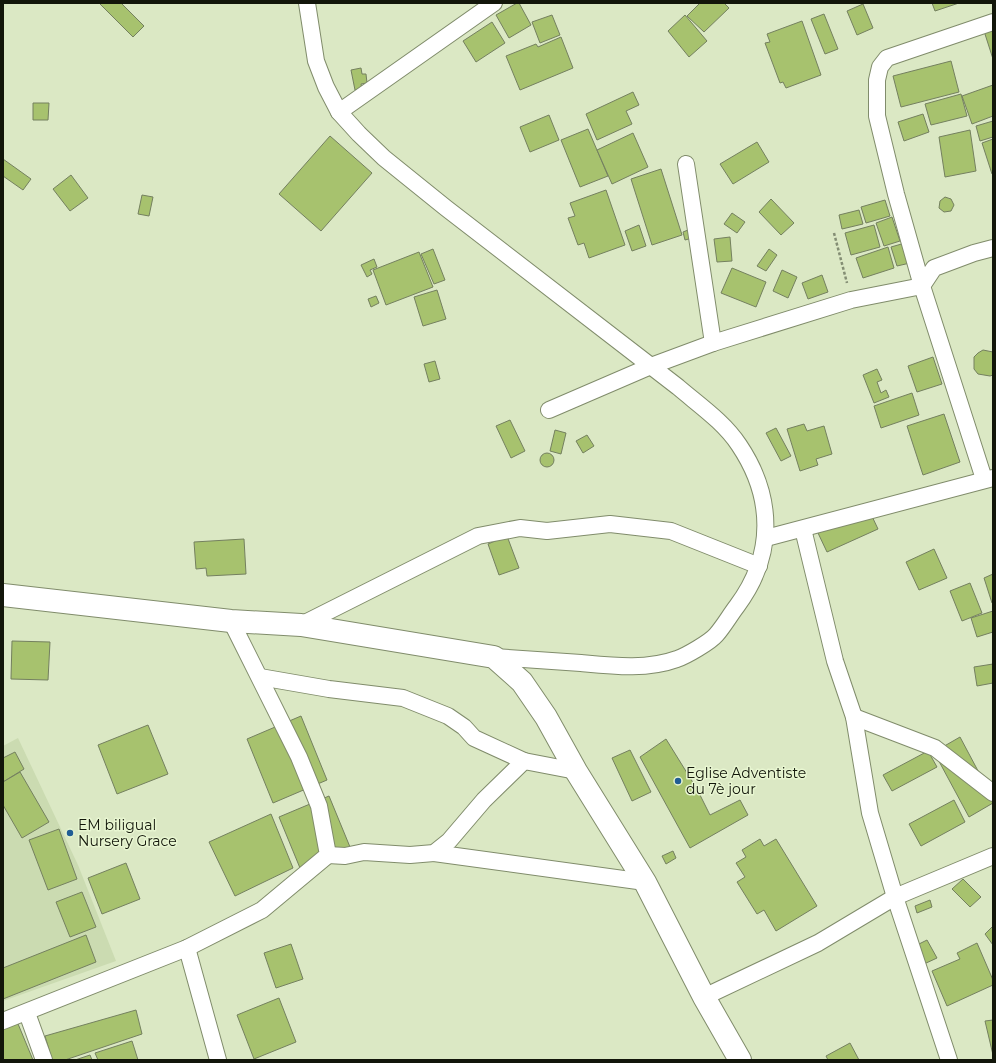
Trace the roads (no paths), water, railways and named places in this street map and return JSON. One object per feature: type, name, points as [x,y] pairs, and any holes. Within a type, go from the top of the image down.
[{"type":"street","points":[[3,595],[230,621],[301,625],[494,657],[624,666],[652,665],[678,658],[715,636],[746,594],[759,566],[766,538],[766,518],[761,494],[739,445],[720,423],[652,366],[384,158],[339,112],[316,61],[307,3]]},
{"type":"street","points":[[339,112],[494,3]]},
{"type":"street","points":[[766,538],[989,478],[922,286],[896,194],[877,116],[877,80],[880,67],[887,58],[993,22]]},
{"type":"street","points":[[686,164],[713,343]]},
{"type":"street","points":[[549,410],[652,366],[713,343],[851,300],[922,286],[934,268],[974,253],[993,248]]},
{"type":"street","points":[[301,625],[478,536],[520,528],[547,531],[610,524],[671,531],[759,566]]},
{"type":"street","points":[[803,529],[836,661],[854,717],[870,812],[895,897],[949,1060]]},
{"type":"street","points":[[230,621],[260,677],[299,757],[318,806],[328,855]]},
{"type":"street","points":[[494,657],[522,682],[546,718],[576,771],[645,882],[704,996],[740,1060]]},
{"type":"street","points":[[260,677],[329,690],[403,698],[448,716],[464,727],[474,738],[524,761],[576,771]]},
{"type":"street","points":[[854,717],[935,748],[993,793]]},
{"type":"street","points":[[434,853],[449,841],[484,800],[524,761]]},
{"type":"street","points":[[3,1021],[27,1013],[187,948],[262,910],[328,855],[345,856],[364,852],[410,855],[434,853],[645,882]]},
{"type":"street","points":[[704,996],[818,943],[895,897],[993,856]]},
{"type":"street","points":[[187,948],[218,1060]]},
{"type":"street","points":[[27,1013],[44,1060]]},
{"type":"place","name":"Eglise Adventiste du 7è jour","points":[[678,781]]},
{"type":"place","name":"EM biligual Nursery Grace","points":[[70,833]]}]
